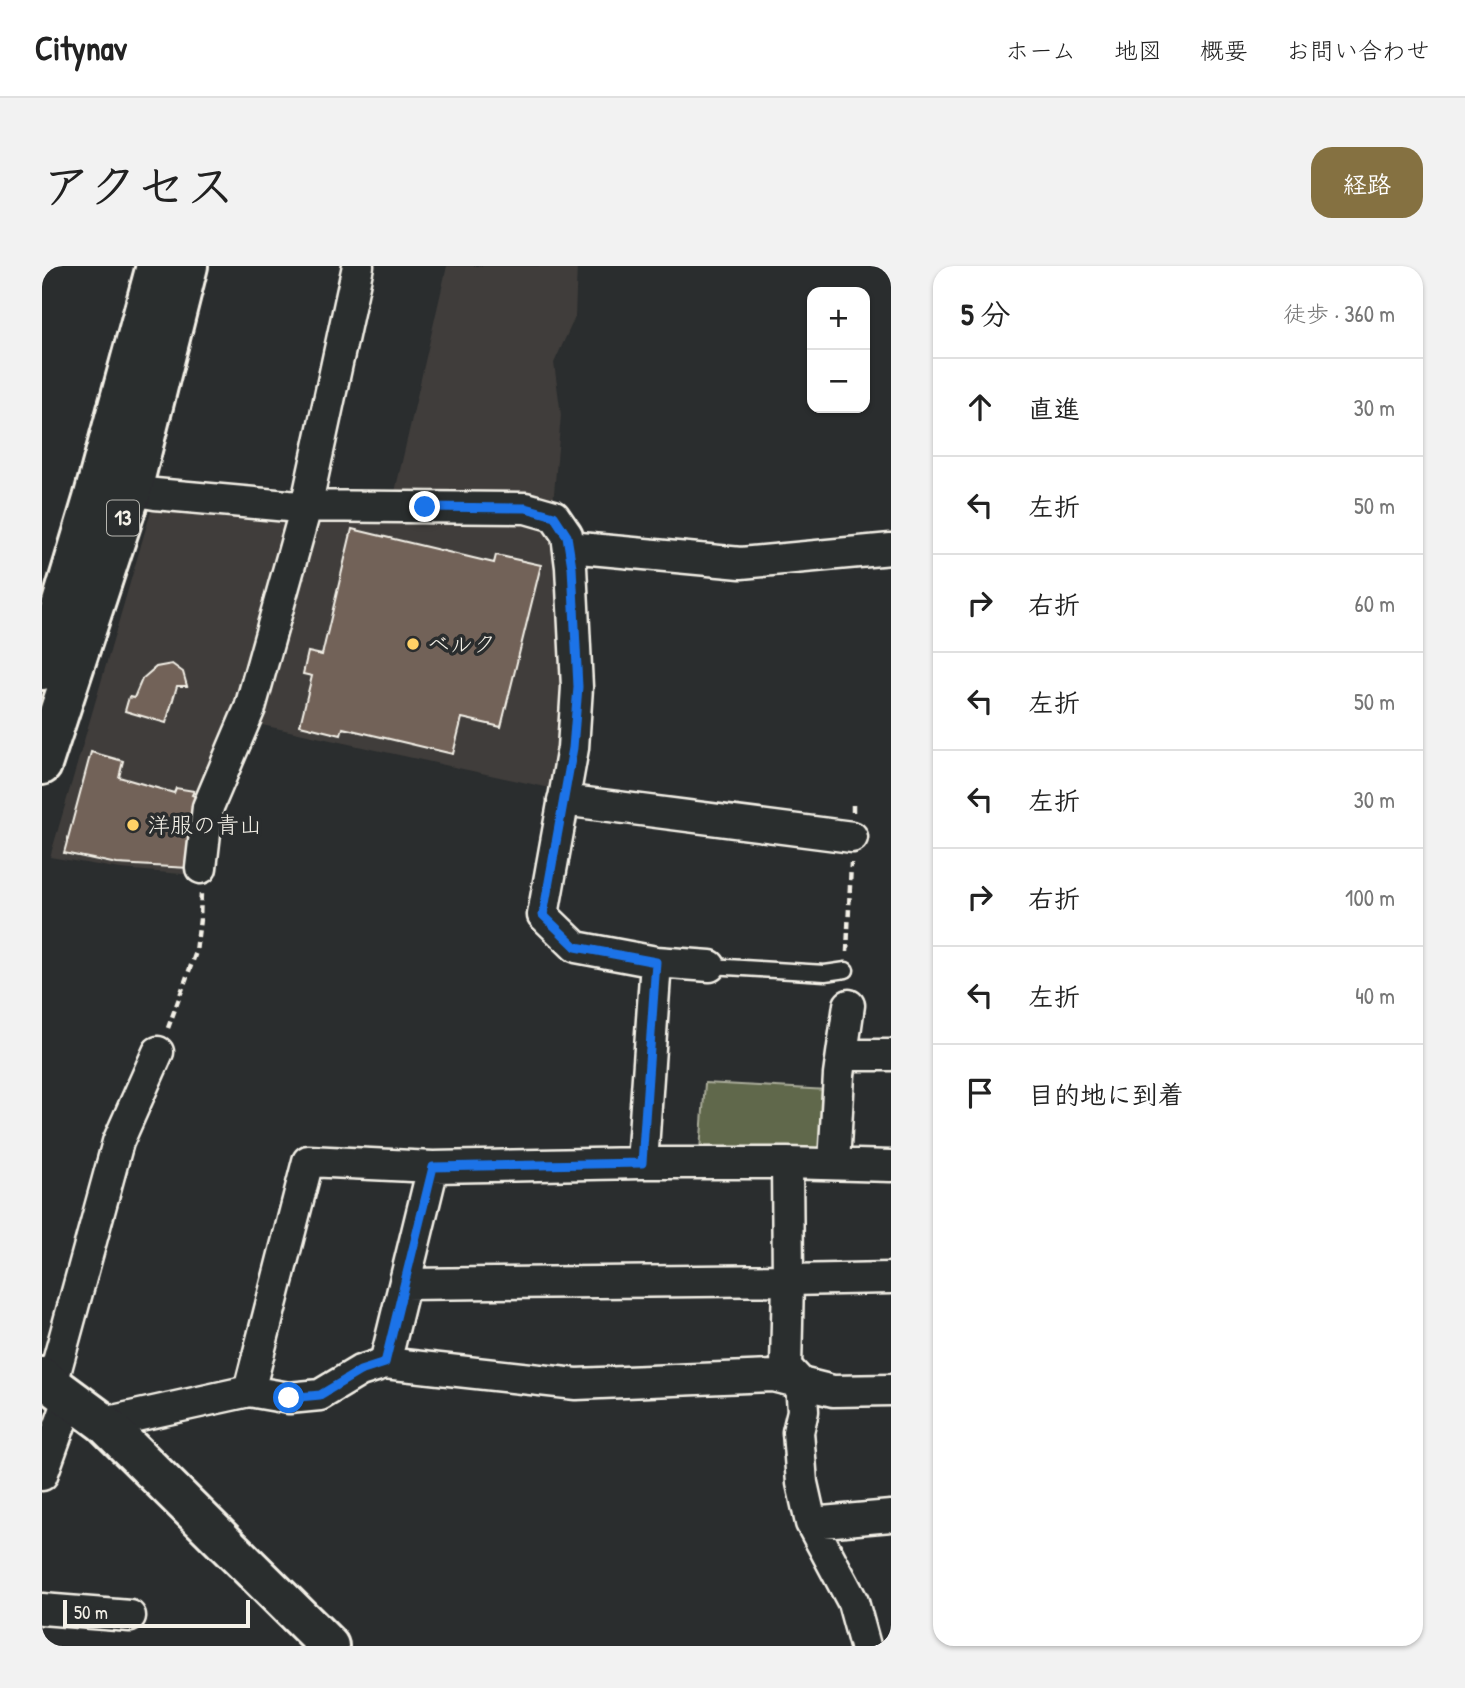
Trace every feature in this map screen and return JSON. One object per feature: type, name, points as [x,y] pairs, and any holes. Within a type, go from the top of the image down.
[{"type":"main road","name":"13","points":[[42,670],[93,499],[156,266]]},
{"type":"main road","name":"13","points":[[42,765],[132,490],[188,266]]},
{"type":"main road","points":[[55,1386],[104,1423],[329,1646]]},
{"type":"street","points":[[201,868],[208,807],[250,708],[306,507],[358,266]]},
{"type":"street","points":[[132,490],[288,506],[526,508],[554,516],[567,536],[572,567],[578,687],[573,748],[543,915],[576,947],[656,962],[710,966]]},
{"type":"street","points":[[569,547],[741,563],[891,549]]},
{"type":"street","points":[[563,800],[852,837]]},
{"type":"street","points":[[642,1163],[656,962]]},
{"type":"street","points":[[834,1164],[839,1075],[849,1005]]},
{"type":"street","points":[[42,1475],[55,1386],[118,1142],[159,1052]]},
{"type":"street","points":[[842,1055],[891,1055]]},
{"type":"street","points":[[249,1391],[308,1161],[433,1167],[642,1163],[891,1166]]},
{"type":"street","points":[[787,1163],[786,1367],[801,1383],[803,1411],[798,1432],[802,1483],[811,1523],[853,1602],[865,1646]]},
{"type":"street","points":[[385,1363],[433,1167]]},
{"type":"street","points":[[405,1284],[891,1278]]},
{"type":"street","points":[[104,1423],[249,1391],[289,1398],[320,1395],[360,1371],[385,1363],[576,1384],[773,1376],[833,1391],[891,1390]]},
{"type":"street","points":[[811,1523],[891,1516]]},
{"type":"street","points":[[42,1609],[130,1616]]},
{"type":"lane","points":[[710,966],[825,973],[846,971]]},
{"type":"path","points":[[846,971],[853,800]]},
{"type":"path","points":[[159,1052],[196,952],[201,868]]},
{"type":"shaded area","points":[[447,266],[577,266],[575,317],[554,363],[561,415],[553,504],[564,701],[550,788],[234,719],[194,875],[121,869],[50,857],[153,504],[389,518]]},
{"type":"green space","points":[[705,1083],[827,1090],[825,1145],[819,1152],[700,1151]]},
{"type":"building","points":[[352,529],[494,563],[496,555],[541,565],[501,727],[462,718],[453,754],[343,728],[341,735],[300,725],[312,676],[303,674],[308,652],[322,655]]},
{"type":"building","points":[[172,664],[183,672],[187,686],[177,686],[166,723],[125,711],[129,697],[134,698],[142,679],[156,667]]},
{"type":"building","name":"洋服の青山","points":[[91,752],[123,761],[119,777],[174,793],[176,788],[194,791],[192,795],[197,797],[189,868],[117,864],[64,853]]},
{"type":"place","name":"ベルク","points":[[413,644]]},
{"type":"place","name":"洋服の青山","points":[[133,825]]},
{"type":"route","points":[[289,1398],[320,1395],[360,1371],[385,1363],[433,1167],[642,1163],[656,962],[576,947],[543,915],[573,748],[578,687],[572,567],[567,536],[554,516],[526,508],[425,507]]}]
